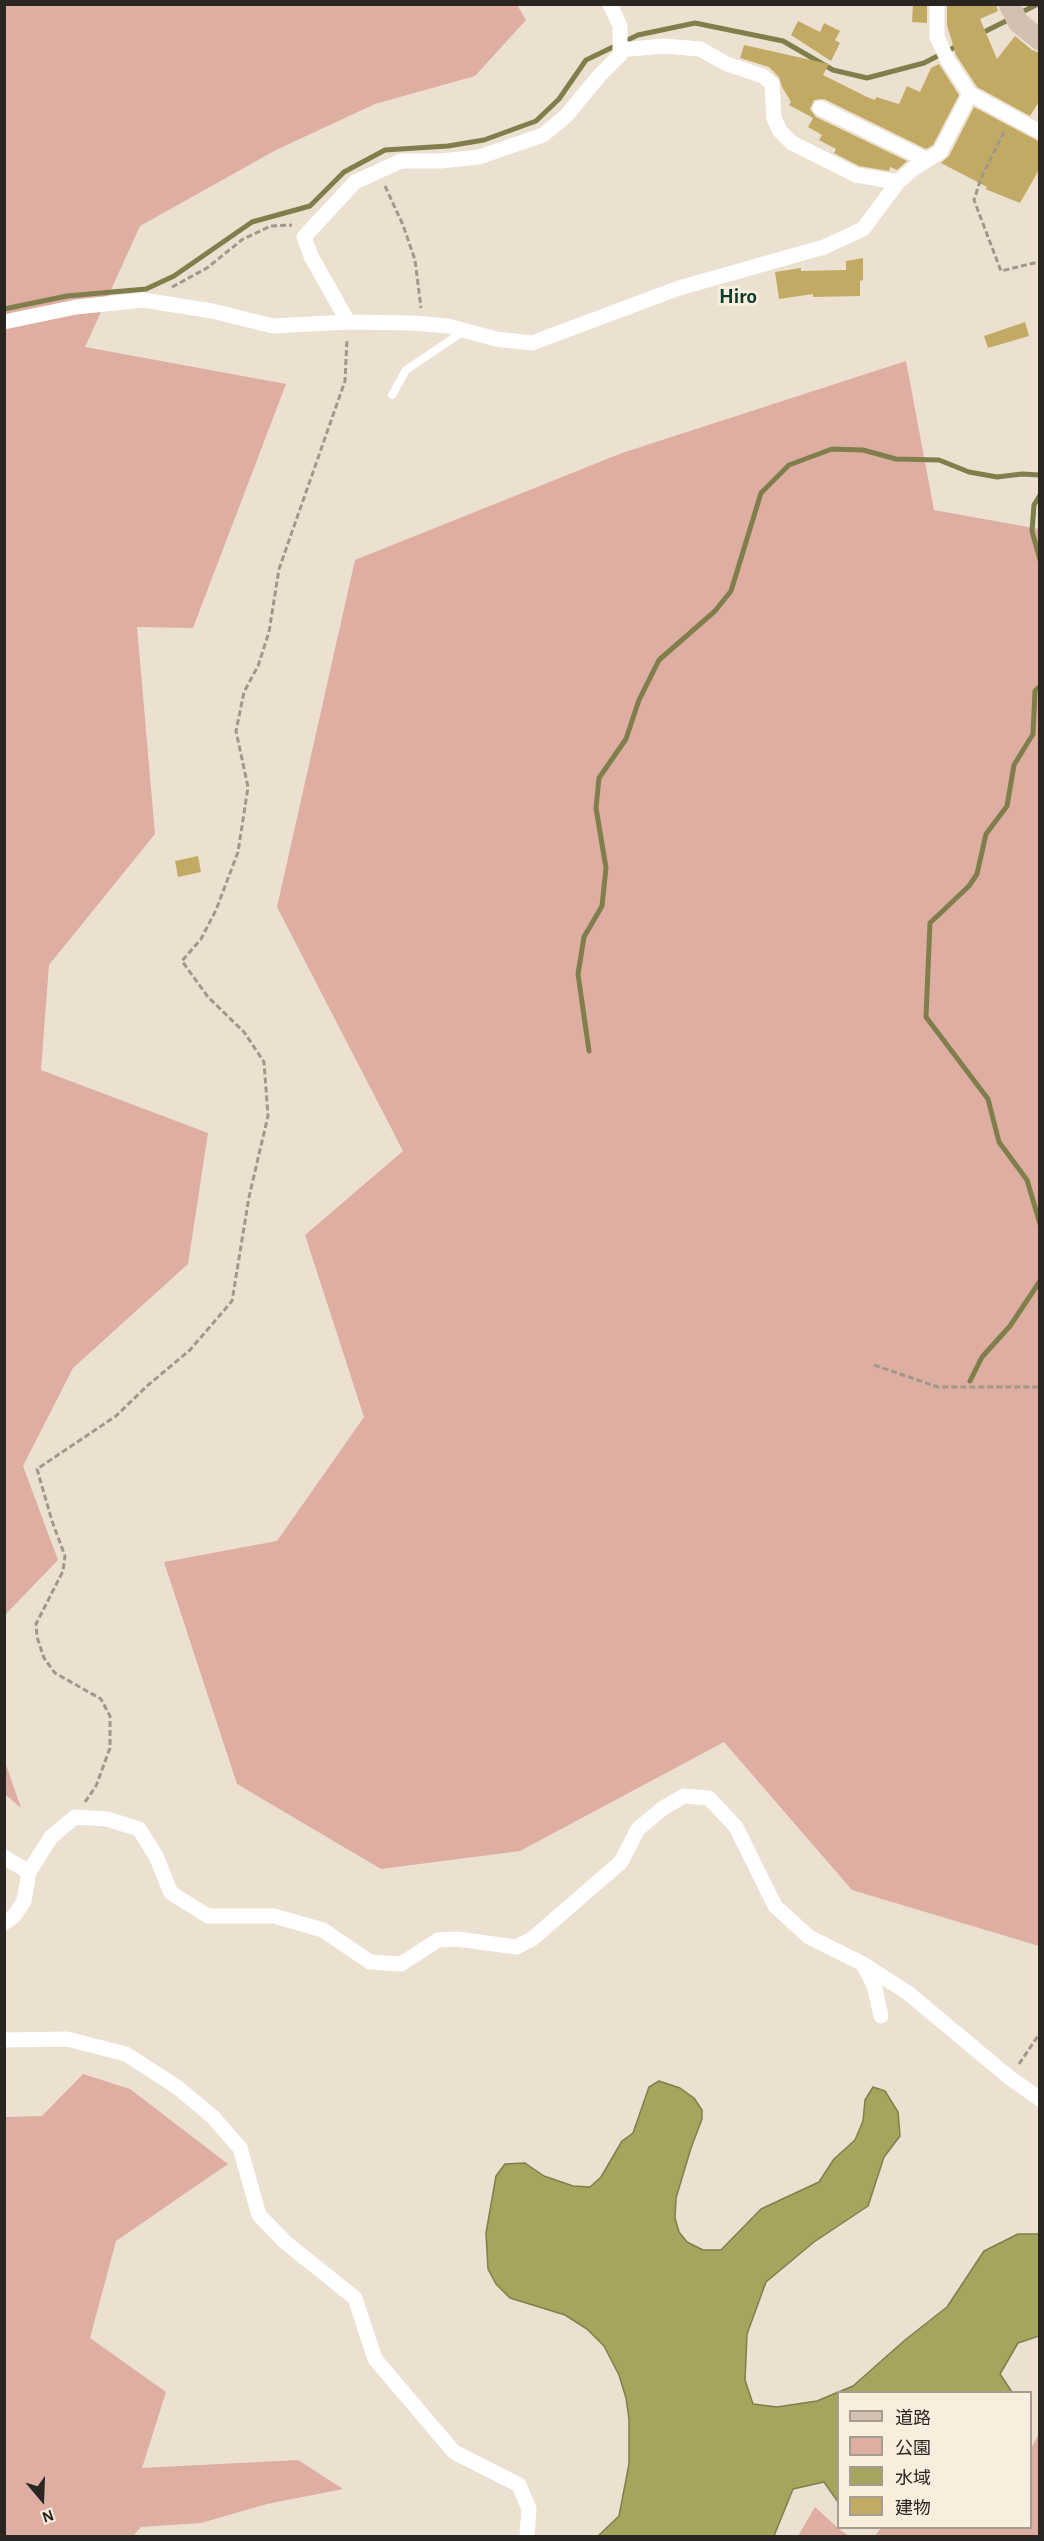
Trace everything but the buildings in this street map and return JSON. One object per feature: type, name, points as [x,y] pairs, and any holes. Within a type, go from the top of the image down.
[{"type":"main road","points":[[1014,13],[1040,40]]},
{"type":"street","points":[[348,322],[311,256],[304,237],[355,182],[401,161],[441,161],[479,157],[543,135],[566,116],[599,76],[620,55],[620,26],[610,4]]},
{"type":"street","points":[[937,4],[937,37],[947,59],[970,94],[1040,132]]},
{"type":"street","points":[[620,50],[664,46],[700,49],[728,64],[763,76],[772,84],[774,118],[780,131],[792,143],[855,175],[898,182]]},
{"type":"street","points":[[4,322],[76,307],[147,301],[212,311],[273,326],[348,322],[448,326],[496,339],[532,343],[679,288],[824,247],[863,229],[898,182],[940,152],[970,94]]},
{"type":"street","points":[[820,108],[927,160]]},
{"type":"street","points":[[4,1923],[14,1916],[24,1901],[28,1872],[51,1837],[75,1817],[107,1819],[139,1829],[156,1856],[171,1893],[208,1916],[274,1916],[323,1930],[370,1962],[401,1964],[438,1940],[458,1939],[516,1947],[532,1939],[621,1863],[638,1829],[663,1808],[684,1796],[709,1798],[736,1827],[775,1906],[809,1937],[862,1964],[908,1993],[1010,2078],[1040,2099]]},
{"type":"street","points":[[4,1857],[28,1872]]},
{"type":"street","points":[[862,1964],[874,1984],[881,2016]]},
{"type":"street","points":[[4,2040],[67,2039],[126,2054],[177,2087],[213,2117],[240,2148],[259,2215],[285,2242],[355,2298],[375,2360],[454,2452],[519,2485],[529,2510],[527,2536]]},
{"type":"lane","points":[[392,395],[406,370],[465,330]]},
{"type":"path","points":[[1011,118],[981,178],[974,200],[1001,271],[1034,263],[1040,264]]},
{"type":"path","points":[[378,171],[403,225],[415,260],[420,308],[427,313],[443,316],[448,326]]},
{"type":"path","points":[[147,301],[207,268],[243,238],[271,226],[300,224],[313,227]]},
{"type":"path","points":[[75,1817],[96,1786],[110,1748],[110,1716],[100,1699],[56,1673],[44,1658],[37,1637],[36,1624],[63,1571],[64,1556],[37,1469],[117,1416],[147,1386],[190,1350],[232,1301],[249,1197],[268,1116],[264,1062],[244,1032],[208,997],[182,961],[201,939],[216,910],[238,852],[248,787],[236,731],[244,692],[258,666],[269,632],[279,569],[345,381],[348,322]]},
{"type":"path","points":[[874,1365],[938,1387],[1040,1387]]},
{"type":"path","points":[[1010,2078],[1040,2033]]},
{"type":"green space","points":[[5,5],[517,5],[526,20],[475,76],[375,104],[276,150],[140,226],[85,347],[286,384],[193,628],[137,627],[155,834],[49,965],[41,1070],[208,1133],[188,1264],[73,1368],[23,1466],[58,1560],[5,1615]]},
{"type":"green space","points":[[906,361],[934,510],[1039,529],[1039,1946],[852,1890],[724,1742],[520,1851],[381,1869],[237,1784],[164,1562],[277,1541],[364,1417],[305,1235],[403,1151],[277,907],[355,560],[622,453]]},
{"type":"green space","points":[[5,1762],[21,1808],[5,1794]]},
{"type":"green space","points":[[83,2074],[130,2089],[228,2164],[116,2241],[90,2338],[166,2392],[142,2468],[298,2460],[343,2489],[267,2504],[201,2523],[141,2527],[133,2536],[5,2536],[5,2117],[42,2116]]},
{"type":"green space","points":[[1039,2434],[1039,2536],[875,2536],[880,2529],[1032,2529],[1032,2446]]},
{"type":"green space","points":[[815,2507],[837,2529],[849,2536],[798,2536]]},
{"type":"water","points":[[659,2081],[680,2088],[694,2098],[702,2110],[702,2119],[676,2198],[675,2218],[679,2232],[687,2242],[703,2250],[721,2250],[761,2209],[819,2182],[834,2159],[855,2140],[863,2121],[865,2100],[873,2087],[885,2091],[898,2112],[900,2136],[884,2157],[868,2206],[814,2242],[766,2282],[747,2334],[745,2380],[753,2404],[777,2407],[817,2401],[837,2392],[837,2501],[824,2482],[793,2489],[774,2536],[598,2536],[619,2516],[629,2464],[629,2419],[619,2375],[604,2346],[587,2329],[565,2315],[510,2298],[496,2284],[488,2269],[486,2233],[496,2176],[505,2164],[525,2163],[544,2176],[573,2186],[590,2187],[601,2177],[622,2141],[633,2133],[649,2087]]},
{"type":"water","points":[[1018,2234],[1039,2234],[1039,2336],[1018,2343],[1000,2374],[1011,2391],[841,2391],[853,2386],[947,2307],[984,2251]]},
{"type":"waterway","points":[[1020,13],[1038,4]]},
{"type":"waterway","points":[[980,34],[1012,18]]},
{"type":"waterway","points":[[4,309],[67,296],[146,289],[174,276],[252,222],[310,206],[344,172],[385,150],[448,146],[484,140],[536,121],[559,99],[586,60],[638,35],[695,23],[783,41],[833,70],[867,78],[924,63],[959,45]]},
{"type":"waterway","points":[[589,1051],[578,974],[584,937],[602,906],[606,868],[596,808],[599,778],[626,739],[639,700],[659,660],[715,611],[731,591],[761,493],[789,465],[832,449],[863,450],[896,459],[939,460],[969,472],[997,477],[1022,474],[1040,475]]},
{"type":"waterway","points":[[1040,495],[1034,505],[1032,531],[1040,560]]},
{"type":"waterway","points":[[1040,686],[1035,691],[1033,734],[1014,765],[1007,806],[986,834],[977,874],[969,886],[930,923],[926,1017],[988,1099],[999,1142],[1027,1180],[1040,1224]]},
{"type":"waterway","points":[[970,1381],[982,1357],[1010,1326],[1040,1281]]},
{"type":"district","name":"Hiro","points":[[738,297]]}]
